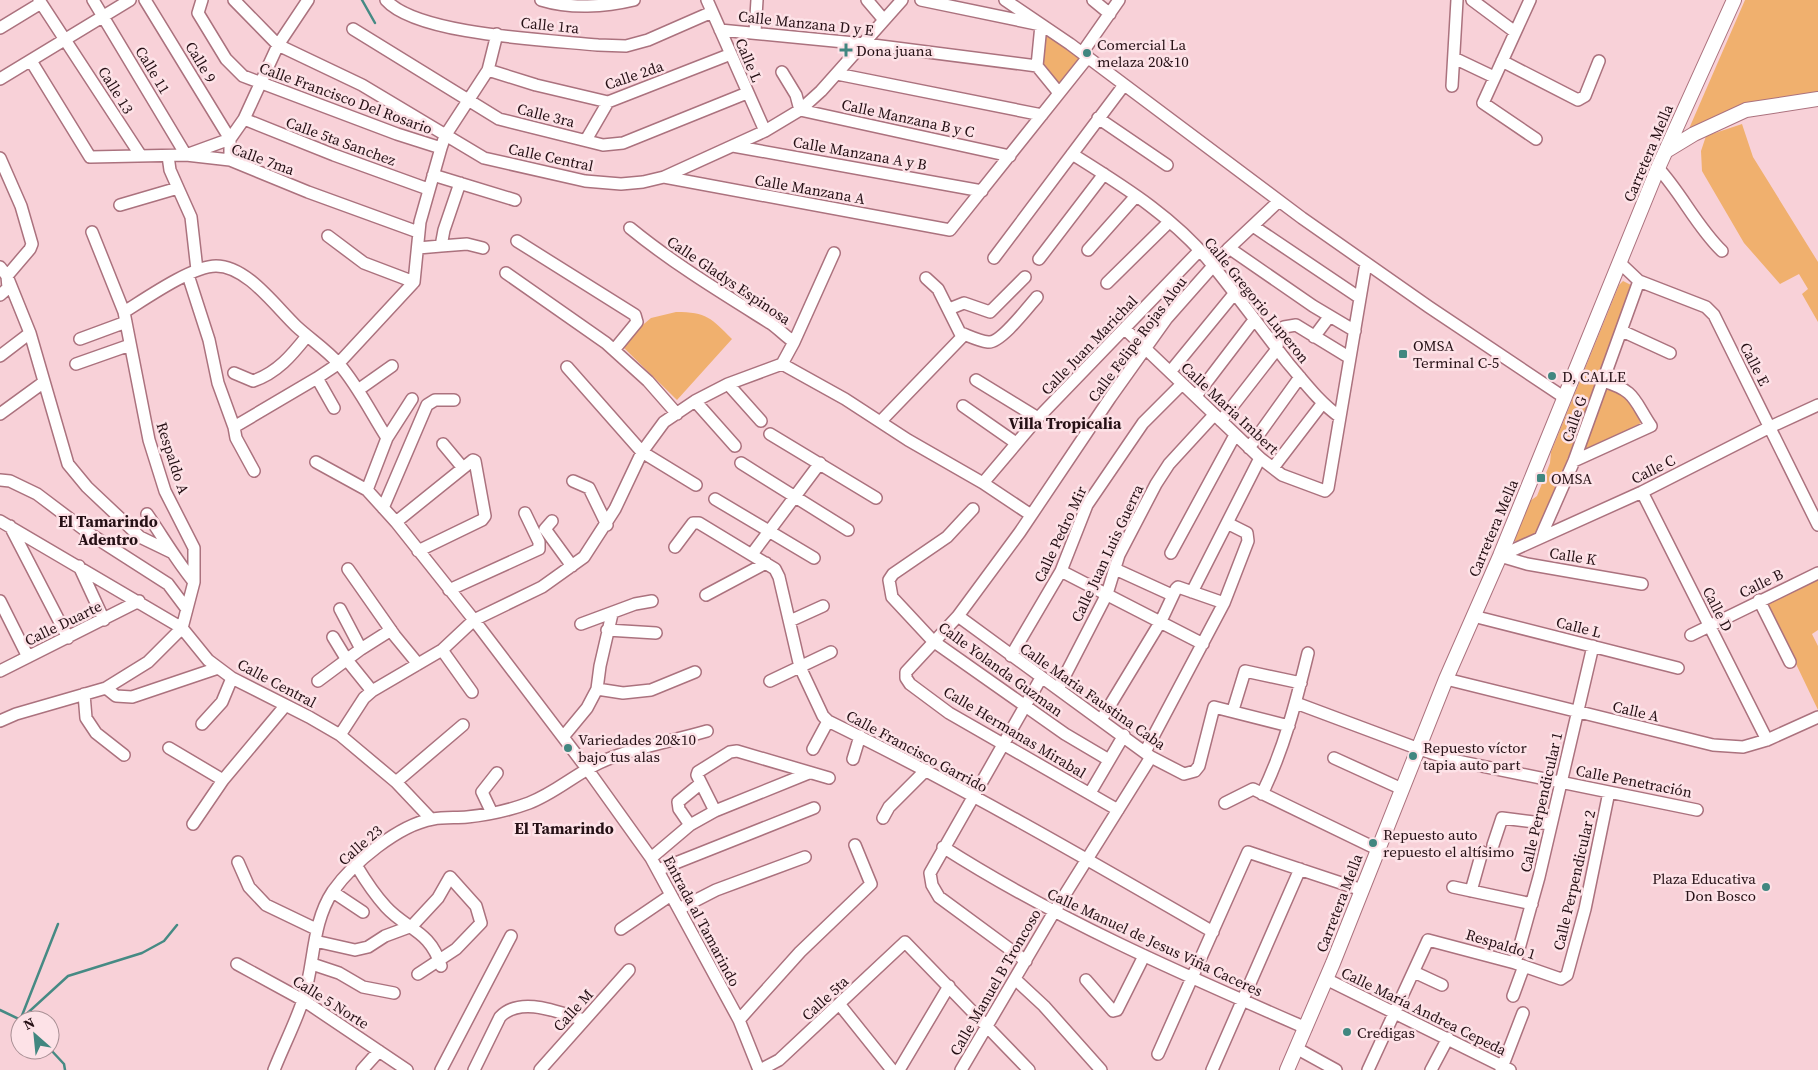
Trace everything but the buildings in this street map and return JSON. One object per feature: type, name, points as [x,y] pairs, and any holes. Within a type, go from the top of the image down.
[{"type":"main road","name":"Carretera Mella","points":[[1287,1070],[1326,979],[1446,678],[1500,556],[1658,168],[1729,1]]},
{"type":"main road","points":[[1666,151],[1694,134],[1746,110],[1818,99]]},
{"type":"street","name":"Calle 11","points":[[93,0],[186,155]]},
{"type":"street","points":[[0,79],[130,0]]},
{"type":"street","name":"Calle 9","points":[[145,0],[230,139]]},
{"type":"street","name":"Calle Francisco Del Rosario","points":[[202,0],[198,13],[226,59],[243,76],[397,134],[443,142]]},
{"type":"street","name":"Calle Central","points":[[234,0],[278,45],[362,85],[443,142],[484,158],[585,181],[621,184],[643,182],[664,177],[765,131],[800,110],[865,44],[902,0]]},
{"type":"street","name":"Calle 1ra","points":[[386,0],[394,9],[428,23],[497,34],[598,46],[626,46],[648,40],[712,12]]},
{"type":"street","points":[[541,0],[588,6],[608,6],[634,0]]},
{"type":"street","name":"Calle L","points":[[708,0],[765,131]]},
{"type":"street","points":[[755,32],[757,0]]},
{"type":"street","points":[[866,0],[884,20]]},
{"type":"street","points":[[921,0],[1041,25]]},
{"type":"street","points":[[1093,0],[1110,14]]},
{"type":"street","points":[[982,190],[1059,93],[1119,0]]},
{"type":"street","points":[[1452,86],[1457,0]]},
{"type":"street","points":[[1472,0],[1515,32]]},
{"type":"street","points":[[1530,0],[1482,102],[1536,139]]},
{"type":"street","points":[[0,28],[40,2]]},
{"type":"street","name":"Calle 13","points":[[40,2],[141,156]]},
{"type":"street","points":[[230,160],[230,139],[244,119],[259,83],[302,2]]},
{"type":"street","points":[[1011,2],[1085,55],[1279,201],[1366,263],[1564,398]]},
{"type":"street","points":[[1041,25],[1037,66],[1059,93]]},
{"type":"street","name":"Calle 3ra","points":[[353,30],[499,119],[586,140],[603,146],[623,143],[747,93]]},
{"type":"street","name":"Calle Manzana D y E","points":[[720,30],[865,44],[1037,66]]},
{"type":"street","points":[[234,427],[338,364],[414,282],[418,232],[428,189],[443,142],[467,100],[488,70],[497,34]]},
{"type":"street","name":"Calle 2da","points":[[488,70],[536,85],[608,102],[731,54]]},
{"type":"street","points":[[1454,58],[1494,77]]},
{"type":"street","name":"Calle 7ma","points":[[31,60],[90,157],[186,155],[230,160],[308,192],[418,232]]},
{"type":"street","points":[[1502,61],[1578,100],[1585,96],[1599,61]]},
{"type":"street","points":[[782,72],[796,95],[800,110]]},
{"type":"street","points":[[836,74],[1042,115]]},
{"type":"street","points":[[994,258],[1124,85]]},
{"type":"street","points":[[586,140],[608,102]]},
{"type":"street","name":"Calle Manzana B y C","points":[[800,110],[1010,156]]},
{"type":"street","points":[[1098,118],[1167,165]]},
{"type":"street","name":"Calle 5ta Sanchez","points":[[244,119],[334,155],[428,189]]},
{"type":"street","points":[[186,155],[230,139]]},
{"type":"street","name":"Calle Manzana A y B","points":[[733,146],[982,190]]},
{"type":"street","name":"Calle Gregorio Luperon","points":[[1072,154],[1136,196],[1169,222],[1199,251],[1213,265],[1254,320],[1322,404],[1340,417]]},
{"type":"street","points":[[168,156],[170,170],[192,217],[193,272],[210,340],[218,383],[234,427],[236,438],[254,472]]},
{"type":"street","points":[[0,158],[21,206],[32,244],[30,249],[3,271]]},
{"type":"street","points":[[1658,168],[1688,206],[1706,236],[1722,251]]},
{"type":"street","points":[[1039,259],[1104,174]]},
{"type":"street","points":[[433,175],[515,200]]},
{"type":"street","name":"Calle Manzana A","points":[[664,177],[950,230],[982,190]]},
{"type":"street","points":[[441,246],[444,230],[460,183]]},
{"type":"street","points":[[120,205],[178,188]]},
{"type":"street","points":[[1088,250],[1136,196]]},
{"type":"street","name":"Calle Felipe Rojas Alou","points":[[906,672],[958,616],[1145,348],[1213,265],[1279,201]]},
{"type":"street","points":[[1107,283],[1169,222]]},
{"type":"street","points":[[1253,226],[1360,298]]},
{"type":"street","name":"Calle Gladys Espinosa","points":[[630,228],[664,256],[708,286],[772,325],[794,342],[782,364]]},
{"type":"street","name":"Respaldo A","points":[[92,232],[125,317],[149,440],[165,491],[194,548],[194,582],[182,628]]},
{"type":"street","points":[[328,236],[364,263],[414,282]]},
{"type":"street","points":[[517,241],[635,315],[637,322],[614,350]]},
{"type":"street","points":[[418,248],[467,244],[483,248]]},
{"type":"street","points":[[1229,248],[1329,317],[1355,331]]},
{"type":"street","name":"Calle Juan Marichal","points":[[983,483],[1038,418],[1126,330],[1199,251]]},
{"type":"street","points":[[794,342],[834,253]]},
{"type":"street","points":[[1340,417],[1366,263]]},
{"type":"street","name":"Calle E","points":[[1620,263],[1639,281],[1706,308],[1714,315],[1818,524]]},
{"type":"street","points":[[80,339],[125,317],[193,272],[215,266],[231,268],[260,288],[307,336],[338,364],[358,390],[386,438]]},
{"type":"street","points":[[0,295],[8,288],[3,271]]},
{"type":"street","points":[[3,271],[30,332],[68,464],[87,487],[140,537],[171,552]]},
{"type":"street","points":[[506,273],[554,305],[614,350],[648,381],[677,414]]},
{"type":"street","points":[[949,309],[964,303],[988,313],[1025,277]]},
{"type":"street","points":[[881,421],[962,337],[938,289],[926,278]]},
{"type":"street","name":"Calle G","points":[[1541,536],[1574,461],[1639,281]]},
{"type":"street","points":[[1170,372],[1234,294]]},
{"type":"street","points":[[961,333],[987,342],[993,342],[1003,335],[1037,297]]},
{"type":"street","points":[[1329,317],[1314,337],[1350,358]]},
{"type":"street","points":[[1196,396],[1254,320]]},
{"type":"street","name":"Calle Juan Luis Guerra","points":[[1058,689],[1107,594],[1119,556],[1156,484],[1169,464],[1218,418],[1277,348],[1278,333],[1291,324],[1296,325],[1314,337]]},
{"type":"street","name":"Calle Maria Imbert","points":[[1126,330],[1235,435],[1282,475],[1325,491],[1328,488],[1340,417]]},
{"type":"street","points":[[1622,331],[1670,353]]},
{"type":"street","points":[[0,356],[30,332]]},
{"type":"street","points":[[234,373],[253,381],[264,377],[287,360],[307,336]]},
{"type":"street","points":[[76,364],[130,345]]},
{"type":"street","points":[[340,735],[364,698],[372,691],[442,650],[474,620],[542,586],[584,557],[607,525],[652,435],[664,422],[695,401],[728,384],[782,364],[983,483],[1030,515]]},
{"type":"street","points":[[358,390],[392,366]]},
{"type":"street","points":[[567,366],[642,452],[696,485]]},
{"type":"street","points":[[1249,448],[1300,376]]},
{"type":"street","points":[[317,378],[334,408]]},
{"type":"street","points":[[976,380],[1038,418]]},
{"type":"street","points":[[1574,461],[1650,426],[1633,395],[1623,387],[1603,381]]},
{"type":"street","points":[[0,414],[44,382]]},
{"type":"street","points":[[728,384],[761,421]]},
{"type":"street","name":"Calle Pedro Mir","points":[[1011,656],[1061,571],[1087,505],[1143,423],[1182,384]]},
{"type":"street","points":[[366,490],[386,438],[412,398]]},
{"type":"street","points":[[383,508],[427,405],[435,400],[454,400]]},
{"type":"street","points":[[695,401],[735,446]]},
{"type":"street","points":[[1273,468],[1322,404]]},
{"type":"street","points":[[963,406],[1016,443]]},
{"type":"street","name":"Calle C","points":[[1500,556],[1642,492],[1770,427],[1817,408]]},
{"type":"street","points":[[770,434],[876,498]]},
{"type":"street","points":[[1171,553],[1235,435]]},
{"type":"street","points":[[443,444],[463,468]]},
{"type":"street","points":[[1192,592],[1260,458]]},
{"type":"street","points":[[396,522],[463,468],[475,461],[485,516],[482,520],[418,551]]},
{"type":"street","name":"Entrada al Tamarindo","points":[[316,462],[366,490],[396,522],[474,620],[588,770],[658,870],[739,1020],[760,1070]]},
{"type":"street","points":[[741,463],[848,530]]},
{"type":"street","points":[[752,554],[820,463]]},
{"type":"street","points":[[0,480],[10,481],[37,494],[90,534],[168,584],[186,608]]},
{"type":"street","points":[[573,481],[589,488],[607,525]]},
{"type":"street","name":"Calle D","points":[[1642,492],[1767,740]]},
{"type":"street","points":[[715,499],[814,558]]},
{"type":"street","name":"Calle Yolanda Guzman","points":[[973,509],[948,537],[902,568],[889,580],[892,597],[933,641],[1025,706],[1109,760]]},
{"type":"street","points":[[147,514],[171,552],[194,582]]},
{"type":"street","points":[[449,590],[539,549],[539,542],[525,514]]},
{"type":"street","points":[[552,521],[545,529],[572,566]]},
{"type":"street","name":"Calle Francisco Garrido","points":[[675,547],[696,522],[752,554],[775,570],[779,577],[800,667],[823,716],[828,721],[926,770],[972,798],[1087,859],[1213,932]]},
{"type":"street","name":"Calle Manuel B Troncoso","points":[[961,1070],[1054,912],[1118,810],[1148,755],[1224,603],[1249,537],[1247,533],[1227,523]]},
{"type":"street","points":[[5,524],[68,638]]},
{"type":"street","name":"Calle Central","points":[[5,524],[182,628],[218,668],[232,678],[285,706],[309,716],[340,735],[396,782],[432,819]]},
{"type":"street","name":"Calle K","points":[[1500,556],[1527,564],[1642,584]]},
{"type":"street","points":[[706,594],[766,563]]},
{"type":"street","points":[[78,566],[104,620]]},
{"type":"street","points":[[348,569],[391,630],[418,664]]},
{"type":"street","points":[[1115,569],[1172,595]]},
{"type":"street","points":[[1061,571],[1203,644]]},
{"type":"street","name":"Calle B","points":[[1691,635],[1759,600],[1818,573]]},
{"type":"street","points":[[1101,720],[1161,621],[1172,595],[1178,587],[1224,603]]},
{"type":"street","points":[[1759,600],[1790,662]]},
{"type":"street","points":[[0,601],[28,657]]},
{"type":"street","points":[[581,624],[635,604],[652,601]]},
{"type":"street","name":"Calle Duarte","points":[[0,671],[139,602]]},
{"type":"street","points":[[790,621],[823,606]]},
{"type":"street","points":[[340,609],[361,649]]},
{"type":"street","points":[[563,737],[587,708],[598,688],[607,630],[612,614]]},
{"type":"street","name":"Calle Maria Faustina Caba","points":[[958,616],[1041,678],[1124,735],[1148,755],[1184,774],[1195,771],[1199,766],[1213,708],[1233,710],[1289,726]]},
{"type":"street","name":"Calle L","points":[[1473,616],[1678,668]]},
{"type":"street","points":[[0,721],[16,714],[106,688],[148,662],[182,628]]},
{"type":"street","points":[[318,681],[361,649],[391,630]]},
{"type":"street","points":[[607,630],[656,633]]},
{"type":"street","points":[[333,637],[347,660],[372,691]]},
{"type":"street","name":"Calle Perpendicular 1","points":[[1513,996],[1550,824],[1593,646]]},
{"type":"street","points":[[442,650],[472,692]]},
{"type":"street","points":[[770,681],[831,652]]},
{"type":"street","points":[[1262,794],[1277,762],[1289,726],[1308,653]]},
{"type":"street","points":[[106,688],[116,696],[132,697],[218,668]]},
{"type":"street","points":[[1233,710],[1245,671],[1301,683]]},
{"type":"street","points":[[598,688],[623,692],[651,690],[695,672]]},
{"type":"street","name":"Calle Hermanas Mirabal","points":[[906,672],[906,678],[910,684],[934,701],[1118,810]]},
{"type":"street","points":[[202,724],[222,702],[232,678]]},
{"type":"street","points":[[1026,961],[939,897],[932,885],[930,873],[943,847],[1041,678]]},
{"type":"street","name":"Calle A","points":[[1446,678],[1713,745],[1744,746],[1767,740],[1818,717]]},
{"type":"street","points":[[84,694],[86,718],[96,732],[124,755]]},
{"type":"street","name":"Calle Penetración","points":[[1296,703],[1419,749],[1457,761],[1697,810]]},
{"type":"street","points":[[193,824],[222,780],[285,706]]},
{"type":"street","points":[[813,749],[828,721]]},
{"type":"street","points":[[396,782],[463,725]]},
{"type":"street","name":"Calle 23","points":[[274,1070],[303,1000],[312,964],[316,935],[333,892],[356,866],[399,832],[432,819],[492,813],[530,802],[562,787],[588,770],[611,759],[707,731]]},
{"type":"street","points":[[1090,793],[1124,735]]},
{"type":"street","points":[[853,759],[860,736]]},
{"type":"street","points":[[169,748],[222,780]]},
{"type":"street","points":[[715,811],[697,778],[698,772],[730,752],[737,751],[829,778]]},
{"type":"street","points":[[1334,758],[1402,789]]},
{"type":"street","points":[[777,763],[782,784]]},
{"type":"street","points":[[883,818],[889,807],[926,770]]},
{"type":"street","points":[[492,813],[482,792],[497,773]]},
{"type":"street","points":[[651,858],[690,825],[715,811],[809,773]]},
{"type":"street","points":[[690,825],[679,809],[678,802],[700,784]]},
{"type":"street","points":[[1226,803],[1251,789],[1377,848]]},
{"type":"street","name":"Calle Perpendicular 2","points":[[1567,975],[1585,910],[1609,792]]},
{"type":"street","points":[[658,870],[814,808]]},
{"type":"street","points":[[1493,845],[1500,819],[1504,817],[1550,824]]},
{"type":"street","points":[[739,1020],[800,952],[871,884],[855,845]]},
{"type":"street","name":"Calle Manuel de Jesus Viña Caceres","points":[[943,847],[1054,912],[1144,956],[1306,1028]]},
{"type":"street","points":[[1158,1054],[1194,977],[1248,852],[1251,851],[1362,890]]},
{"type":"street","points":[[1471,891],[1482,852]]},
{"type":"street","points":[[679,909],[716,890],[804,857]]},
{"type":"street","points":[[238,862],[249,887],[266,905],[316,935],[355,950],[368,947],[412,926],[438,898],[450,876],[476,906],[481,923],[440,963],[418,974]]},
{"type":"street","points":[[356,866],[370,888],[387,909],[412,926],[428,941],[440,963]]},
{"type":"street","points":[[1212,1070],[1244,1001],[1300,869]]},
{"type":"street","points":[[1453,887],[1532,904]]},
{"type":"street","points":[[333,892],[363,912]]},
{"type":"street","points":[[621,929],[671,894]]},
{"type":"street","points":[[441,1070],[511,936]]},
{"type":"street","name":"Respaldo 1","points":[[1414,972],[1426,942],[1432,939],[1561,979],[1567,975]]},
{"type":"street","name":"Calle 5ta","points":[[760,1070],[779,1060],[840,1005],[905,942],[949,986]]},
{"type":"street","points":[[1086,980],[1113,1011],[1117,1010],[1144,956]]},
{"type":"street","name":"Calle 5 Norte","points":[[237,964],[303,1000],[405,1070]]},
{"type":"street","points":[[312,964],[339,973],[364,987],[394,993]]},
{"type":"street","name":"Calle M","points":[[540,1070],[629,970]]},
{"type":"street","points":[[1368,1070],[1414,972],[1442,985]]},
{"type":"street","points":[[1015,979],[1044,1006],[1101,1070]]},
{"type":"street","name":"Calle María Andrea Cepeda","points":[[1326,979],[1448,1038],[1505,1069]]},
{"type":"street","points":[[899,1070],[949,986],[1028,1070]]},
{"type":"street","points":[[840,1005],[892,1070]]},
{"type":"street","points":[[474,1070],[500,1017],[506,1011],[520,1006],[536,1007],[584,1020]]},
{"type":"street","points":[[1505,1069],[1523,1013]]},
{"type":"street","points":[[1431,1070],[1448,1038]]},
{"type":"street","points":[[1296,1048],[1336,1070]]},
{"type":"street","points":[[362,1070],[379,1051]]},
{"type":"shaded area","points":[[1745,0],[1818,0],[1818,94],[1688,131]]},
{"type":"shaded area","points":[[1045,34],[1081,58],[1059,87],[1039,64]]},
{"type":"shaded area","points":[[1742,124],[1753,157],[1818,262],[1818,322],[1802,294],[1808,289],[1799,274],[1780,284],[1744,243],[1702,171],[1701,151],[1706,136]]},
{"type":"shaded area","points":[[1623,281],[1631,285],[1632,292],[1539,533],[1522,541],[1515,541],[1530,501],[1537,496],[1550,463],[1551,452],[1619,285]]},
{"type":"shaded area","points":[[676,312],[702,315],[713,321],[732,339],[677,400],[620,344],[651,318]]},
{"type":"shaded area","points":[[1605,388],[1623,397],[1635,411],[1641,423],[1580,454]]},
{"type":"shaded area","points":[[1818,576],[1818,630],[1812,634],[1818,646],[1818,710],[1766,601]]},
{"type":"waterway","points":[[362,0],[375,23]]},
{"type":"waterway","points":[[24,1010],[58,924]]},
{"type":"waterway","points":[[31,1010],[68,976],[142,953],[164,941],[177,925]]},
{"type":"waterway","points":[[0,1010],[10,1015]]},
{"type":"waterway","points":[[60,1060],[64,1064],[65,1070]]},
{"type":"place","name":"Dona juana","points":[[846,50]]},
{"type":"place","name":"Comercial La melaza 20&10","points":[[1087,53]]},
{"type":"place","name":"OMSA Terminal C-5","points":[[1403,354]]},
{"type":"place","name":"D, CALLE","points":[[1552,376]]},
{"type":"place","name":"OMSA","points":[[1541,478]]},
{"type":"place","name":"Variedades 20&10 bajo tus alas","points":[[568,748]]},
{"type":"place","name":"Repuesto víctor tapia auto part","points":[[1413,756]]},
{"type":"place","name":"Repuesto auto repuesto el altísimo","points":[[1373,843]]},
{"type":"place","name":"Plaza Educativa Don Bosco","points":[[1766,887]]},
{"type":"place","name":"Credigas","points":[[1347,1032]]},
{"type":"district","name":"Villa Tropicalia","points":[[1065,423]]},
{"type":"district","name":"El Tamarindo Adentro","points":[[108,530]]},
{"type":"district","name":"El Tamarindo","points":[[564,828]]}]
